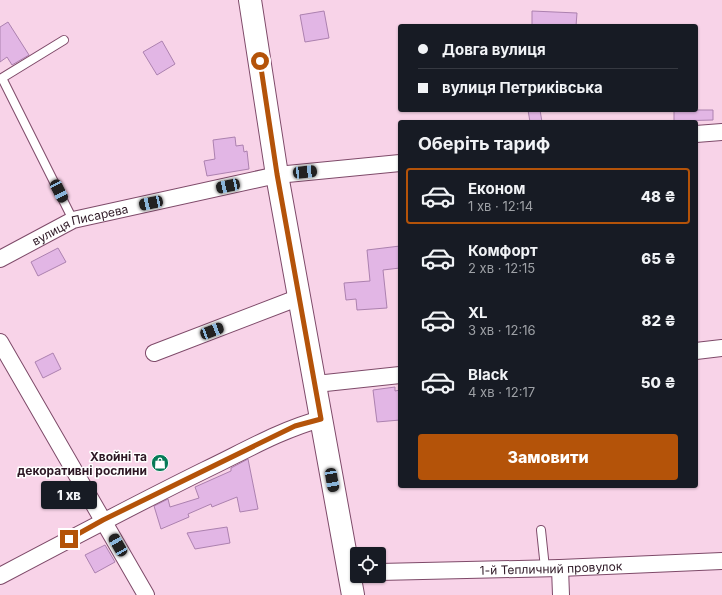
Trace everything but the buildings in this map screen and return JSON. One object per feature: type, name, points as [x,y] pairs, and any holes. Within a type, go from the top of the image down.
[{"type":"street","points":[[250,0],[277,174],[316,384],[321,419],[350,559]]},
{"type":"street","points":[[698,134],[722,132]]},
{"type":"street","name":"вулиця Писарева","points":[[0,259],[73,220],[277,174],[398,163]]},
{"type":"street","points":[[154,353],[300,297]]},
{"type":"street","points":[[0,342],[146,595]]},
{"type":"street","points":[[698,351],[722,348]]},
{"type":"street","points":[[316,384],[398,375]]},
{"type":"street","points":[[0,576],[103,520],[295,426],[321,419]]},
{"type":"street","name":"1-й Тепличний провулок","points":[[386,572],[552,568],[722,561]]},
{"type":"street","points":[[552,568],[561,595]]},
{"type":"street","points":[[353,583],[353,595]]},
{"type":"lane","points":[[64,40],[2,78],[73,220]]},
{"type":"lane","points":[[541,530],[552,568]]},
{"type":"place","name":"Хвойні та декоративні рослини","points":[[160,463]]},
{"type":"route","points":[[69,539],[103,520],[295,426],[321,419],[316,384],[277,174],[260,61]]}]
